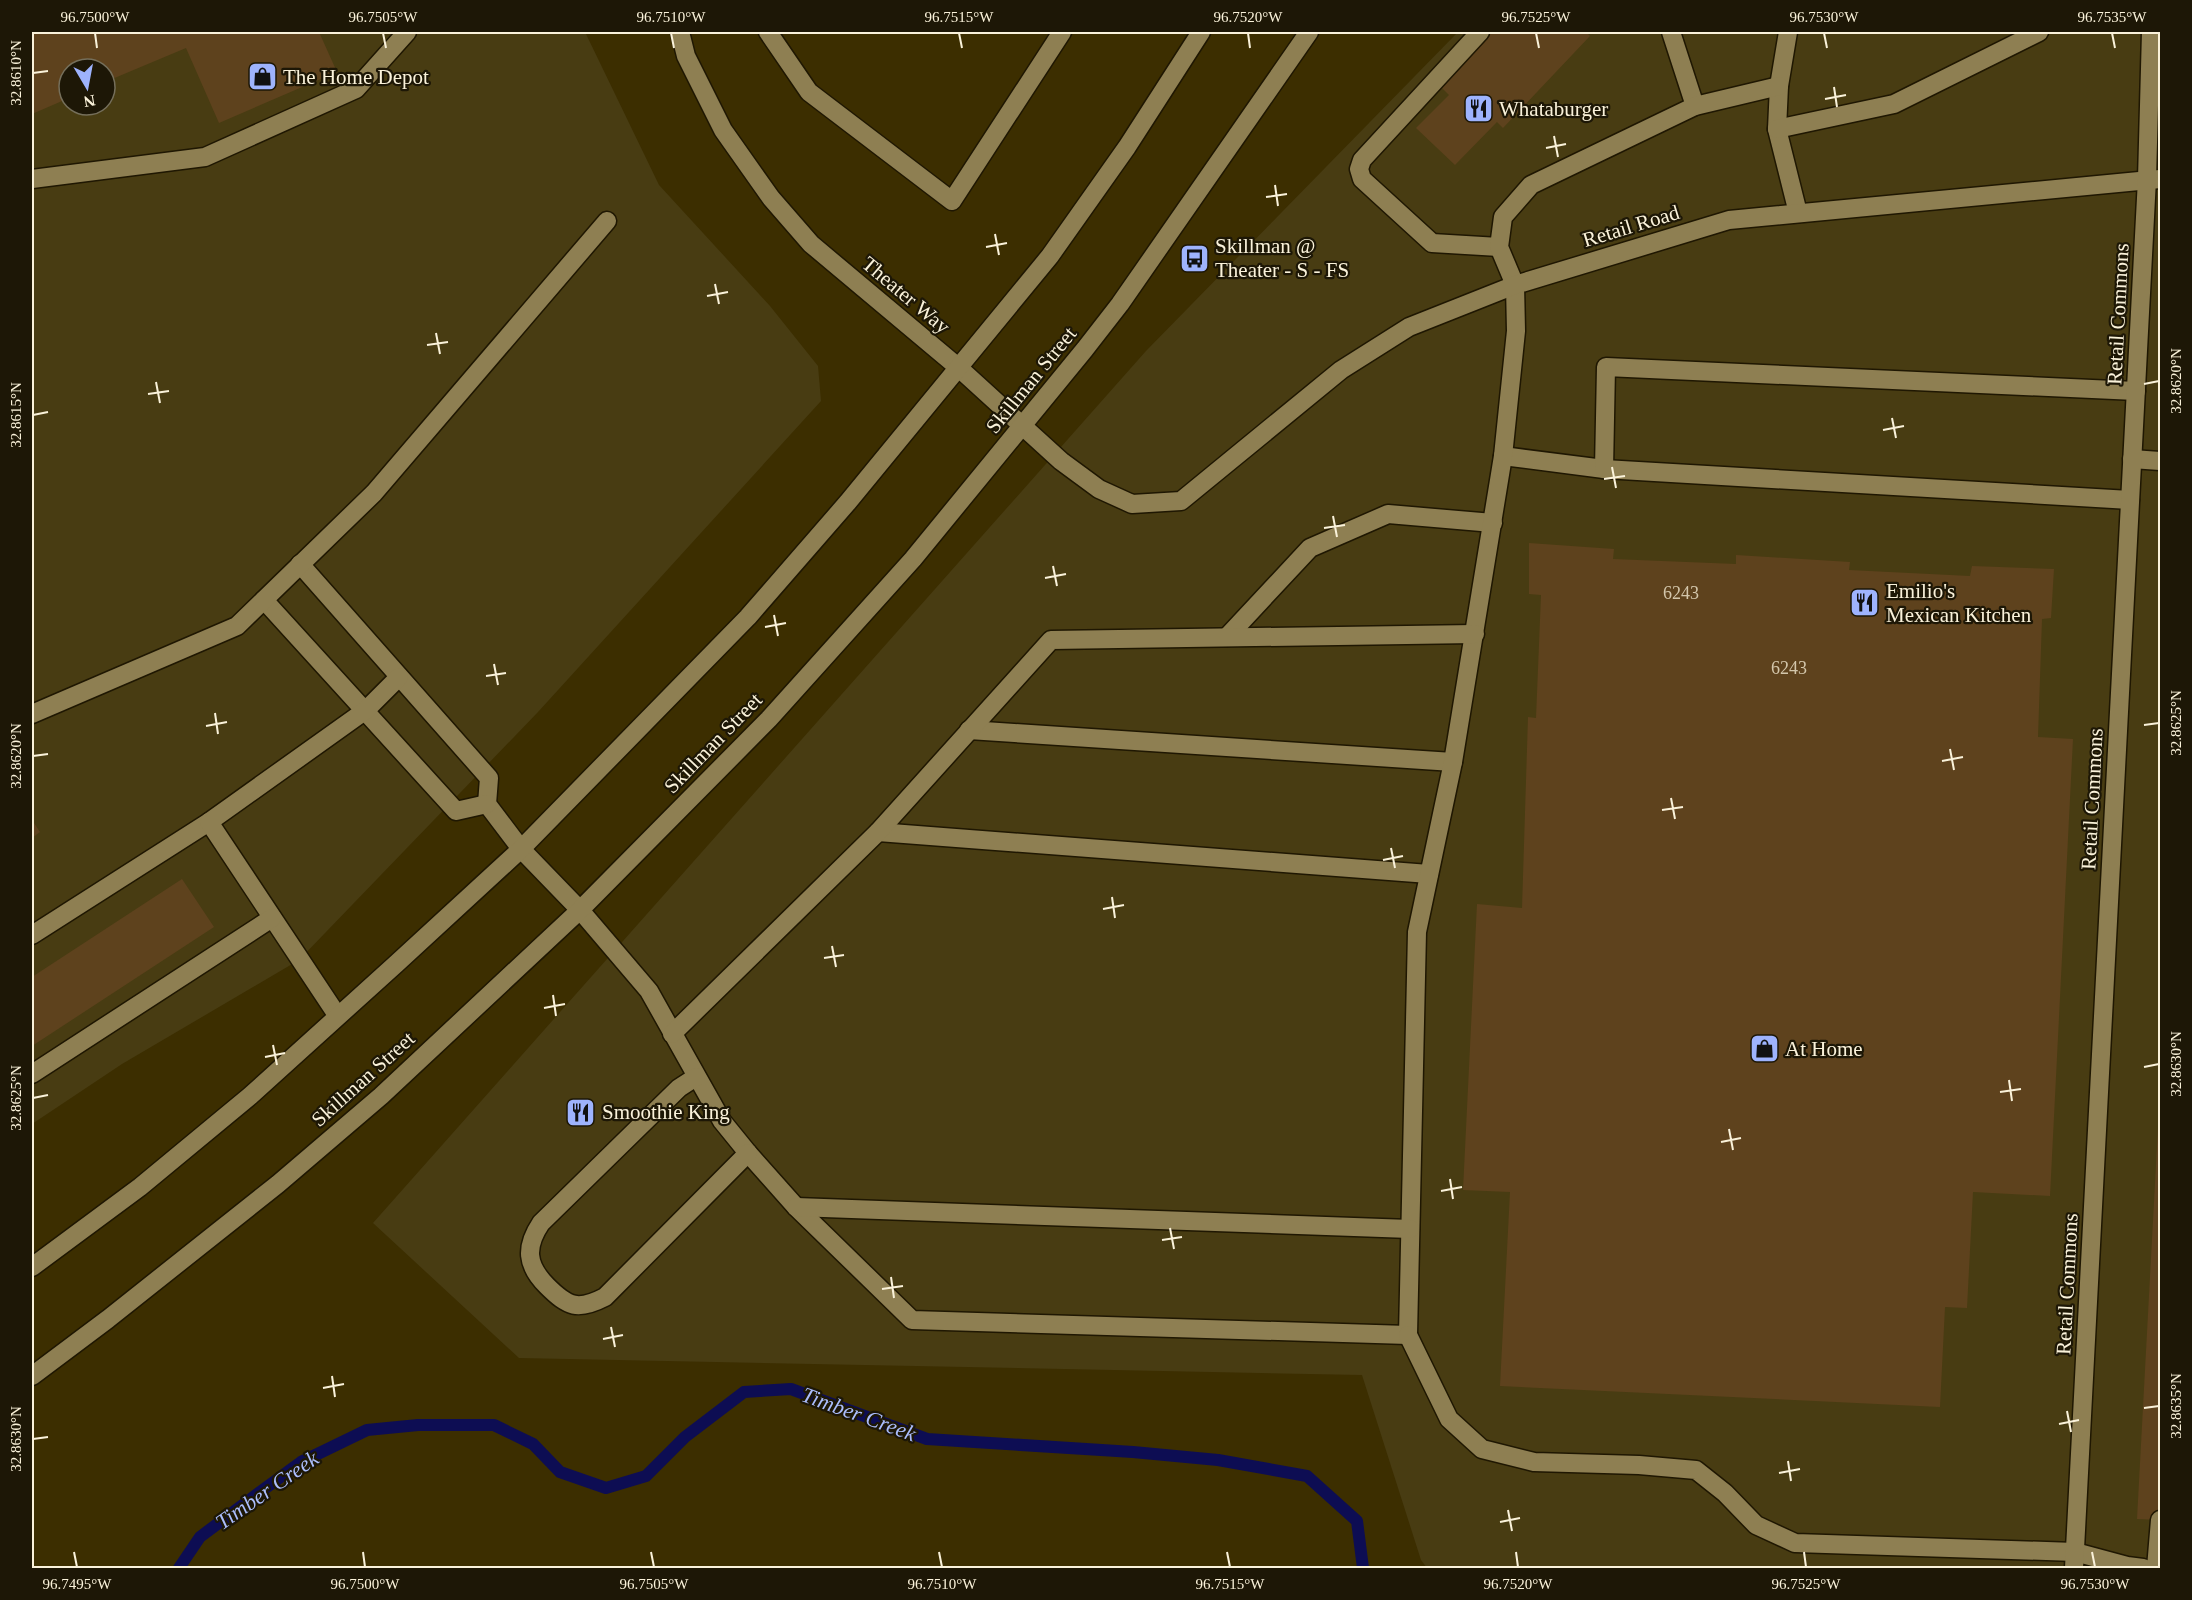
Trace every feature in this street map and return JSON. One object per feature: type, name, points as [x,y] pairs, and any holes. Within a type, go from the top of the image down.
[{"type":"main road","points":[[32,179],[206,157],[356,89],[407,32]]},
{"type":"main road","name":"Theater Way","points":[[680,32],[686,56],[723,130],[771,198],[811,244],[959,368],[1061,461],[1099,489],[1132,504],[1181,501]]},
{"type":"main road","points":[[768,32],[808,92],[952,201],[1062,32]]},
{"type":"main road","points":[[32,1267],[140,1187],[250,1096],[521,849],[748,616],[848,502],[1050,256],[1127,147],[1201,32]]},
{"type":"main road","name":"Skillman Street","points":[[32,1376],[108,1319],[278,1184],[381,1096],[580,910],[769,719],[913,559],[1023,427],[1120,304],[1309,32]]},
{"type":"main road","points":[[1480,32],[1362,160],[1359,169],[1362,179],[1432,243],[1499,247]]},
{"type":"main road","points":[[1671,32],[1695,106]]},
{"type":"main road","points":[[1788,32],[1779,86],[1777,129],[1798,213]]},
{"type":"main road","points":[[1777,129],[1894,104],[2039,32]]},
{"type":"main road","name":"Retail Commons","points":[[2075,1560],[2132,459],[2154,179],[2151,32]]},
{"type":"main road","points":[[1779,86],[1695,106],[1531,185],[1503,217],[1499,247],[1515,285],[1516,331],[1503,456],[1454,762],[1417,932],[1408,1335],[1449,1419],[1482,1449],[1534,1462],[1639,1465],[1696,1470],[1725,1493],[1756,1525],[1795,1543],[2075,1560],[2143,1569]]},
{"type":"main road","name":"Retail Road","points":[[1181,501],[1341,370],[1408,327],[1515,285],[1729,220],[2154,179]]},
{"type":"main road","points":[[32,714],[237,626],[374,493],[608,220]]},
{"type":"main road","points":[[1604,469],[1606,367],[2136,391]]},
{"type":"main road","points":[[1503,456],[1604,469],[2130,500]]},
{"type":"main road","points":[[2132,459],[2160,461]]},
{"type":"main road","points":[[1227,637],[1310,548],[1388,514],[1493,523]]},
{"type":"main road","points":[[300,564],[489,778],[487,804],[521,849],[580,910],[649,990],[722,1121],[796,1207],[912,1320],[1408,1335]]},
{"type":"main road","points":[[264,600],[456,811],[487,804]]},
{"type":"main road","points":[[672,1034],[878,832],[1051,640],[1475,634]]},
{"type":"main road","points":[[32,935],[209,822],[366,710],[399,677]]},
{"type":"main road","points":[[969,730],[1454,762]]},
{"type":"main road","points":[[209,822],[337,1015]]},
{"type":"main road","points":[[878,832],[1430,874]]},
{"type":"main road","points":[[32,1074],[272,918]]},
{"type":"main road","points":[[696,1077],[670,1096],[541,1223],[532,1236],[529,1251],[536,1275],[562,1302],[575,1306],[591,1305],[605,1297],[748,1153]]},
{"type":"main road","points":[[796,1207],[1410,1228]]},
{"type":"main road","points":[[2156,1569],[2160,1520]]},
{"type":"shaded area","points":[[32,32],[585,32],[659,185],[770,306],[818,366],[821,401],[538,712],[299,960],[122,1064],[32,1124]]},
{"type":"shaded area","points":[[1458,32],[2160,32],[2160,1568],[1427,1568],[1421,1560],[1362,1375],[519,1358],[373,1223],[1146,351]]},
{"type":"building","name":"The Home Depot","points":[[32,32],[319,32],[337,72],[219,123],[186,48],[117,77],[117,57],[57,57],[57,103],[32,114]]},
{"type":"building","name":"Whataburger","points":[[1491,32],[1586,32],[1590,36],[1503,128],[1497,122],[1455,165],[1416,128],[1449,95],[1440,86]]},
{"type":"building","name":"At Home","points":[[1529,543],[1614,549],[1613,559],[1736,564],[1736,555],[1850,562],[1849,570],[1970,576],[1972,566],[2054,569],[2051,618],[2042,619],[2038,737],[2073,739],[2050,1196],[1973,1192],[1967,1308],[1945,1307],[1940,1407],[1500,1386],[1510,1192],[1463,1190],[1477,904],[1522,908],[1528,717],[1536,718],[1541,595],[1529,594]]},
{"type":"building","points":[[32,820],[40,832],[32,838]]},
{"type":"building","points":[[182,879],[214,927],[32,1046],[32,977]]},
{"type":"building","points":[[2160,1109],[2160,1520],[2137,1519]]},
{"type":"waterway","name":"Timber Creek","points":[[179,1568],[200,1537],[301,1462],[367,1430],[418,1425],[494,1425],[533,1444],[560,1472],[606,1488],[646,1476],[685,1437],[744,1392],[791,1389],[927,1439],[1133,1452],[1218,1460],[1307,1476],[1357,1521],[1363,1568]]},
{"type":"place","name":"The Home Depot","points":[[262,77]]},
{"type":"place","name":"Whataburger","points":[[1478,109]]},
{"type":"place","name":"Skillman @ Theater - S - FS","points":[[1194,258]]},
{"type":"place","name":"Emilio's Mexican Kitchen","points":[[1865,603]]},
{"type":"place","name":"At Home","points":[[1764,1049]]},
{"type":"place","name":"Smoothie King","points":[[581,1112]]}]
